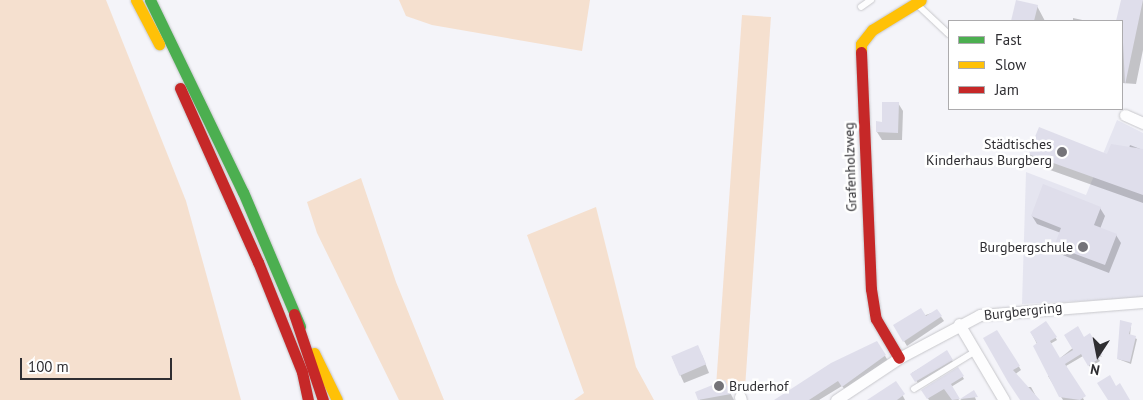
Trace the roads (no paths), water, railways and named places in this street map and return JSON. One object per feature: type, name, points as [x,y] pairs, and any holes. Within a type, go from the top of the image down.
[{"type":"main road","points":[[136,0],[198,128],[302,372],[310,400]]},
{"type":"main road","points":[[150,0],[243,192],[294,314],[337,400]]},
{"type":"main road","name":"Grafenholzweg","points":[[899,358],[876,319],[871,289],[861,44],[872,30],[918,2]]},
{"type":"main road","points":[[294,314],[323,400]]},
{"type":"street","points":[[1125,115],[1143,123]]},
{"type":"street","name":"Burgbergring","points":[[836,400],[899,358],[959,324],[980,315],[1143,302]]},
{"type":"street","points":[[959,324],[1004,400]]},
{"type":"lane","points":[[860,7],[871,0]]},
{"type":"lane","points":[[918,2],[948,33]]},
{"type":"lane","points":[[914,388],[976,351]]},
{"type":"place","name":"Städtisches Kinderhaus Burgberg","points":[[1062,152]]},
{"type":"place","name":"Burgbergschule","points":[[1083,247]]},
{"type":"place","name":"Bruderhof","points":[[719,386]]}]
